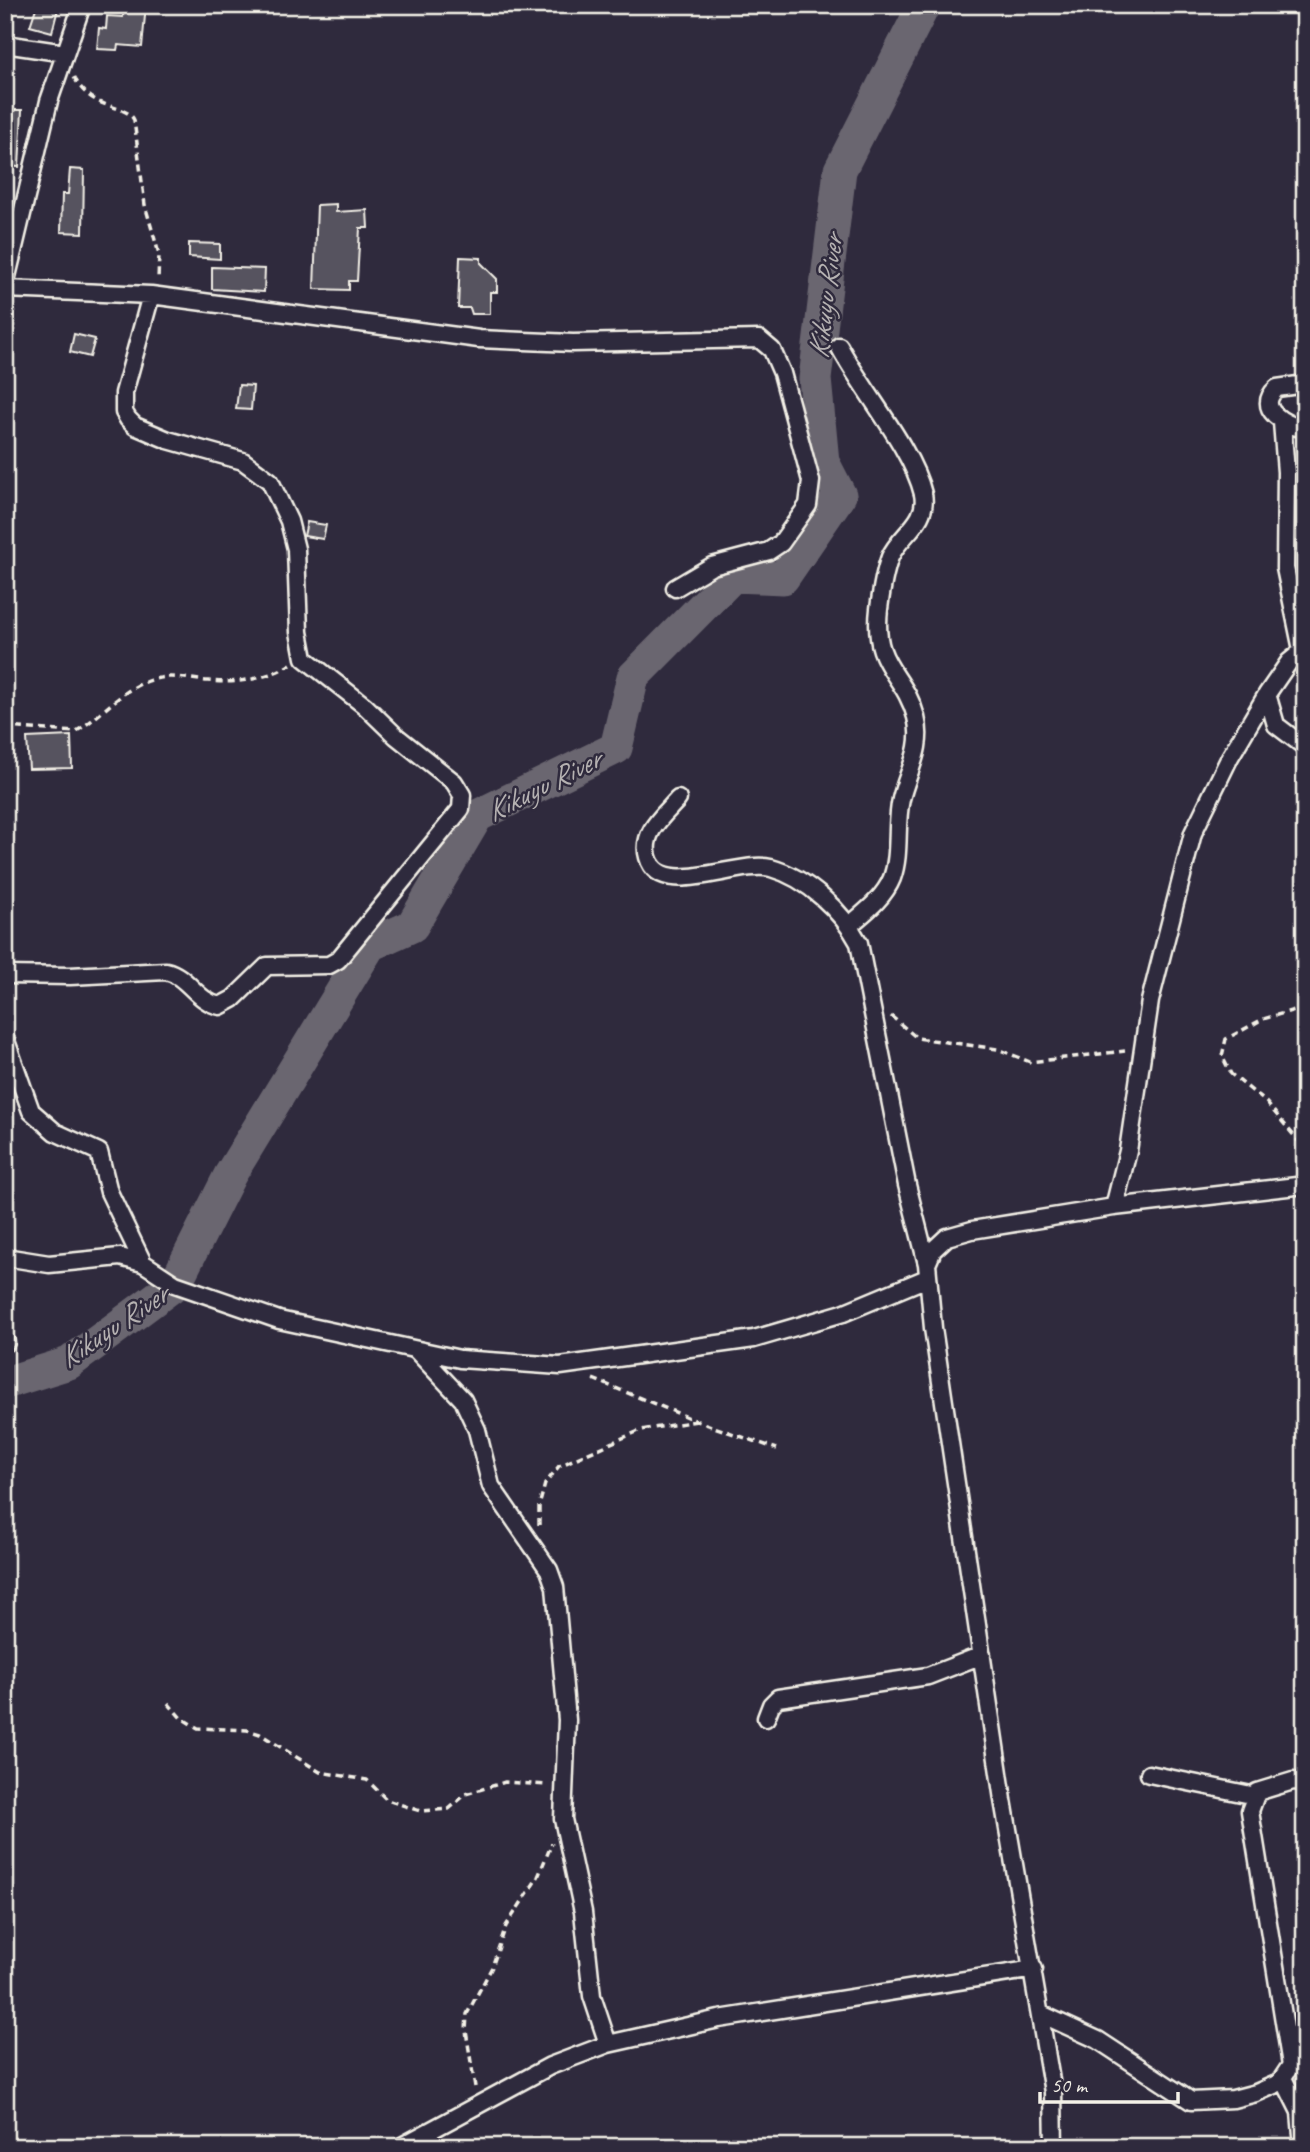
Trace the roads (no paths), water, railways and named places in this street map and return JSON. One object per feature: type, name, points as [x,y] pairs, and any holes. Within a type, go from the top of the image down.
[{"type":"street","points":[[82,5],[49,101],[5,287],[154,295],[479,339],[573,343],[759,338],[772,350],[782,373],[811,481],[808,505],[781,543],[769,551],[712,566],[675,588]]},
{"type":"street","points":[[5,44],[64,56]]},
{"type":"street","points":[[5,975],[70,976],[166,971],[182,978],[202,998],[220,1006],[233,999],[267,966],[319,967],[338,960],[461,809],[463,802],[454,782],[433,762],[313,666],[302,653],[296,549],[289,521],[270,481],[243,461],[168,440],[135,426],[124,412],[124,393],[132,357],[154,295]]},
{"type":"street","points":[[839,346],[905,455],[923,492],[924,502],[921,516],[890,558],[878,623],[878,637],[884,661],[909,697],[919,741],[901,800],[897,861],[891,880],[878,900],[850,925]]},
{"type":"street","points":[[1305,384],[1277,388],[1271,394],[1270,410],[1282,422],[1305,429]]},
{"type":"street","points":[[1114,1207],[1128,1151],[1150,1001],[1194,833],[1230,757],[1289,662],[1303,650],[1285,568],[1286,472],[1282,422]]},
{"type":"street","points":[[1268,694],[1276,725],[1305,747]]},
{"type":"street","points":[[678,799],[648,836],[645,848],[650,865],[662,875],[676,878],[743,867],[769,867],[793,876],[833,908],[850,925],[859,943],[907,1185],[927,1271],[1003,1800],[1053,2092],[1054,2147]]},
{"type":"street","points":[[5,1038],[31,1111],[55,1132],[99,1152],[109,1192],[143,1263]]},
{"type":"street","points":[[5,1257],[49,1264],[120,1256],[143,1263],[176,1284],[279,1320],[460,1359],[560,1366],[754,1339],[843,1313],[927,1271],[933,1250],[947,1237],[972,1230],[1114,1207],[1305,1185]]},
{"type":"street","points":[[417,1351],[463,1400],[477,1430],[491,1486],[553,1578],[558,1603],[567,1720],[563,1819],[583,1912],[592,1996],[608,2044]]},
{"type":"street","points":[[766,1718],[771,1705],[778,1698],[928,1676],[982,1655]]},
{"type":"street","points":[[1149,1774],[1256,1796]]},
{"type":"street","points":[[1041,2014],[1098,2039],[1191,2101],[1245,2096],[1279,2083],[1292,2065],[1250,1811],[1258,1792],[1293,1781],[1305,1782]]},
{"type":"street","points":[[400,2147],[550,2066],[608,2044],[719,2019],[1034,1969]]},
{"type":"street","points":[[1283,2078],[1300,2112],[1303,2147]]},
{"type":"waterway","name":"Kikuyu River","points":[[5,1383],[69,1363],[175,1284],[230,1175],[370,945],[412,926],[477,816],[616,748],[633,677],[733,576],[783,578],[840,495],[823,462],[815,379],[840,170],[924,5]]}]
